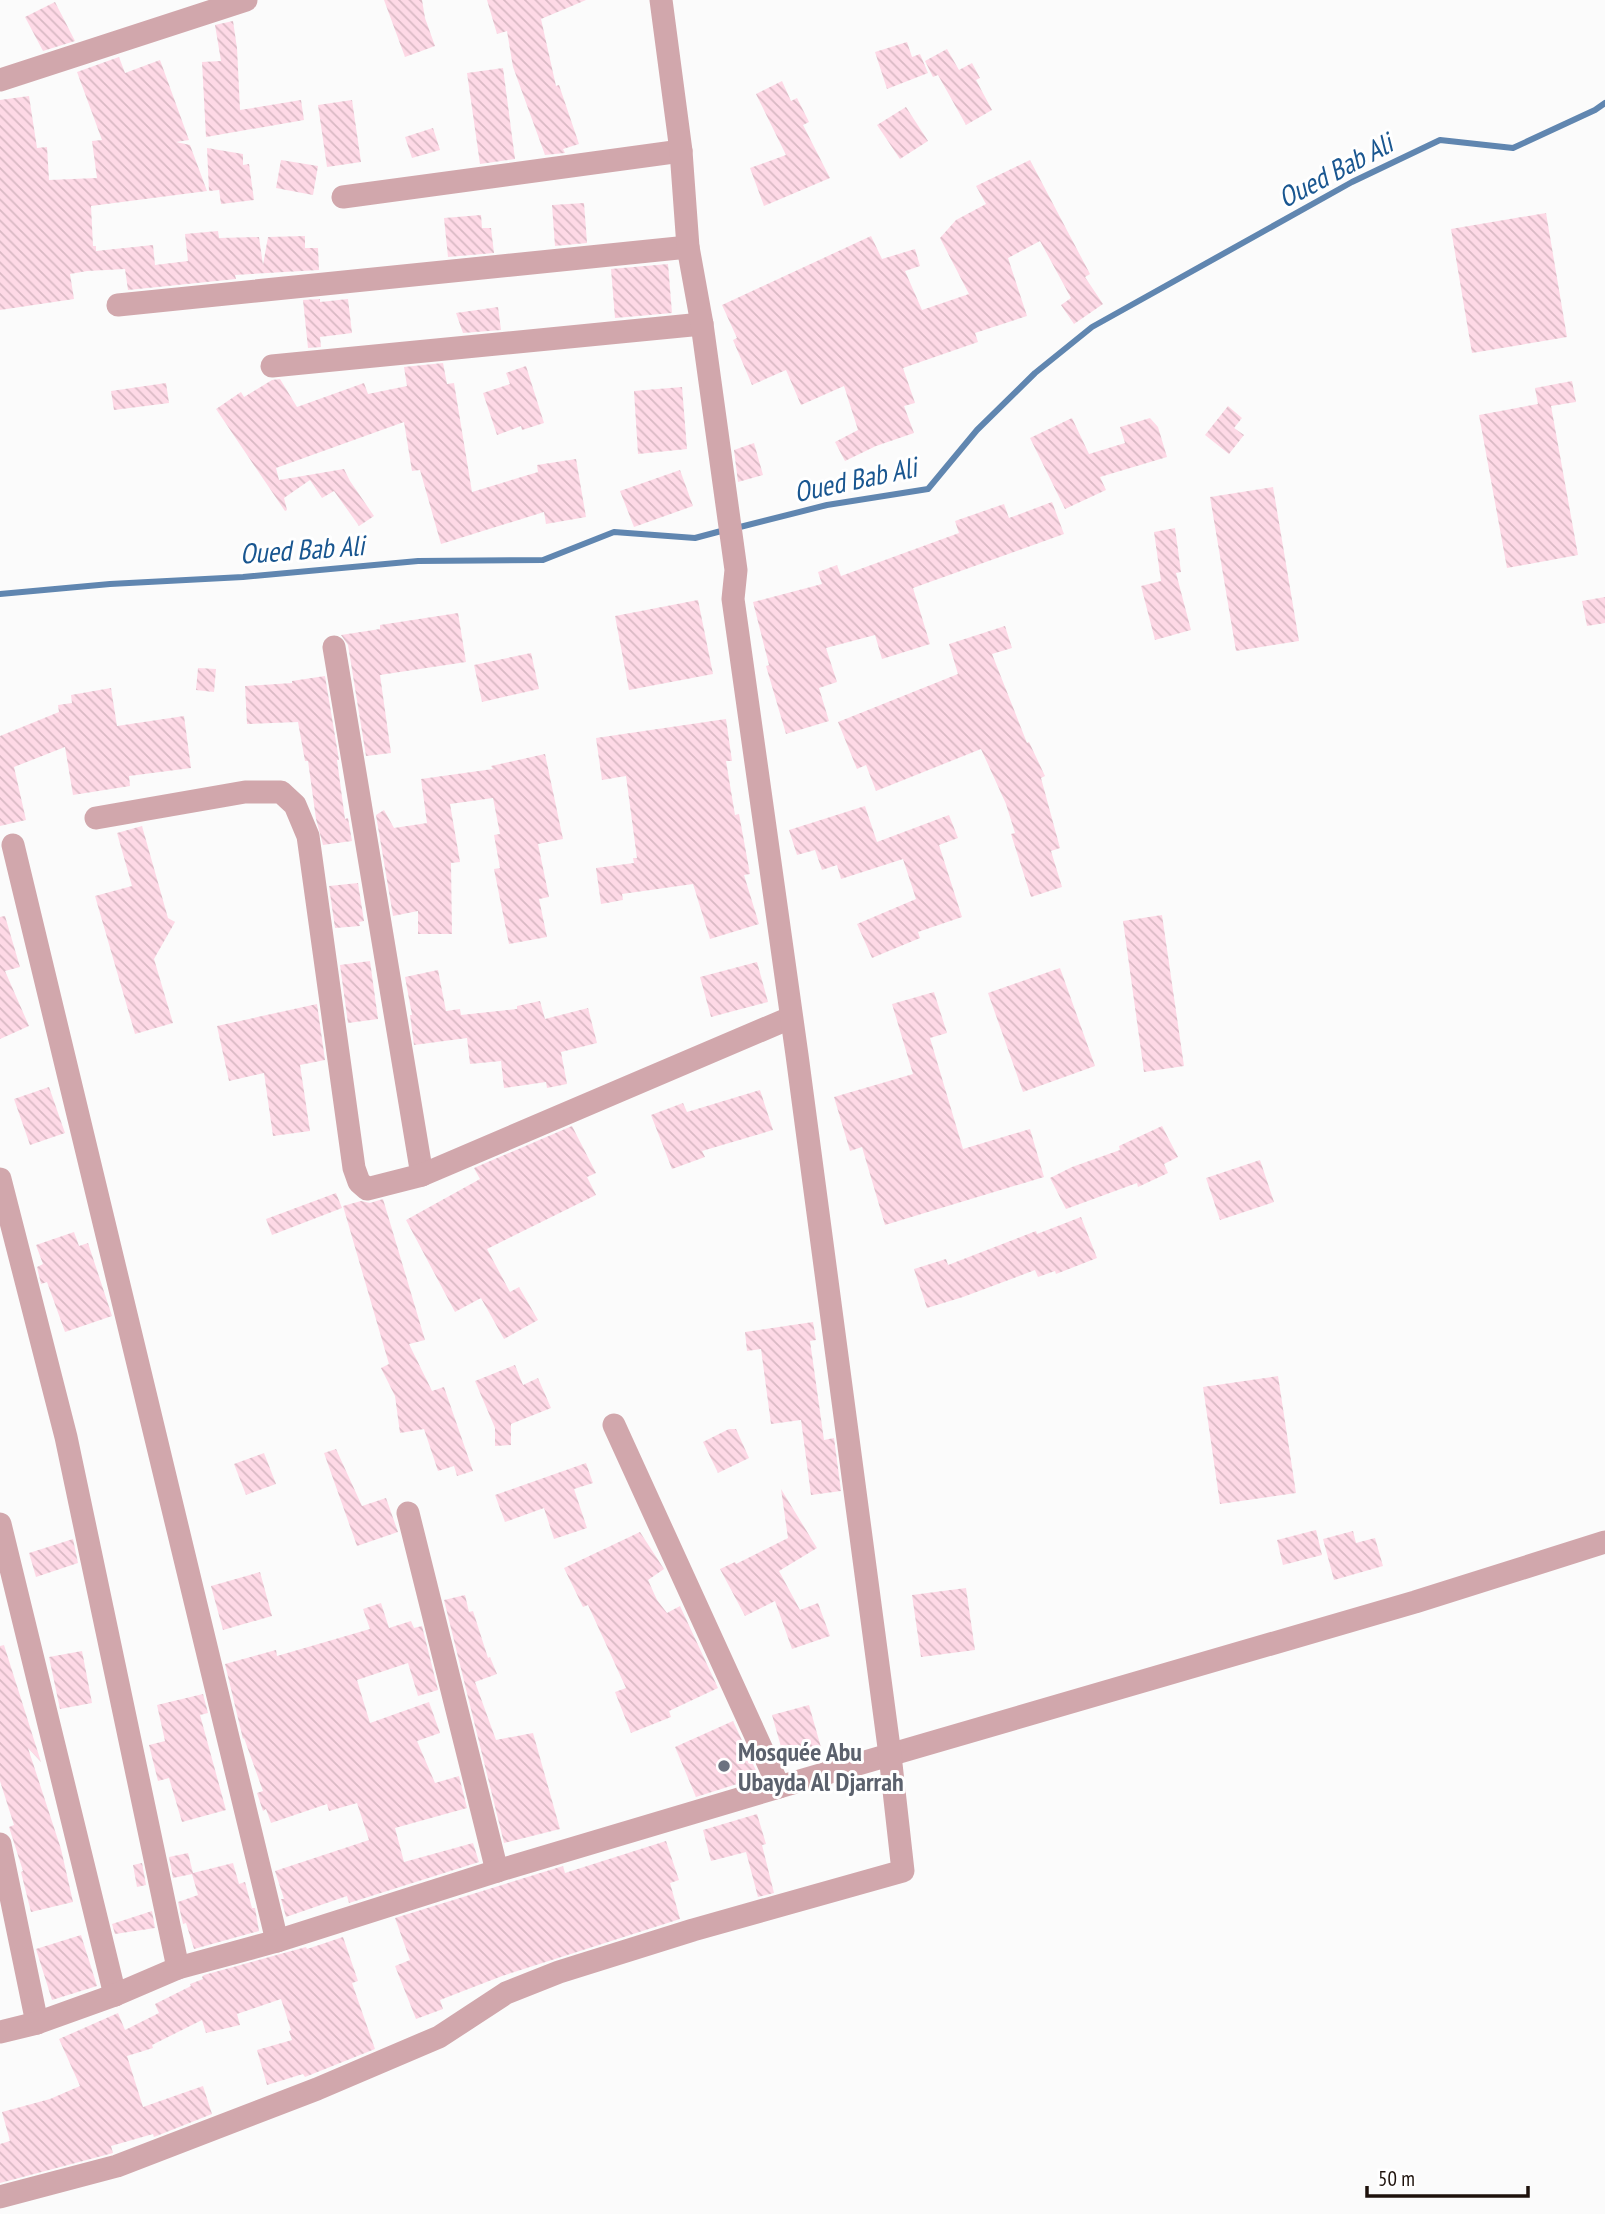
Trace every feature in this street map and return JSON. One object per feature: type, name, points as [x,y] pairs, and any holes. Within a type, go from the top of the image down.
[{"type":"street","points":[[0,80],[246,0]]},
{"type":"street","points":[[0,2197],[117,2166],[317,2089],[439,2037],[506,1993],[559,1972],[693,1930],[904,1871],[797,1055],[733,599],[736,570],[702,324],[688,247],[681,150],[661,0]]},
{"type":"street","points":[[343,197],[681,150]]},
{"type":"street","points":[[118,305],[688,247]]},
{"type":"street","points":[[272,366],[702,324]]},
{"type":"street","points":[[334,647],[422,1175]]},
{"type":"street","points":[[96,818],[245,792],[281,792],[295,805],[308,836],[354,1168],[359,1182],[368,1189],[422,1175],[790,1018]]},
{"type":"street","points":[[13,845],[277,1941]]},
{"type":"street","points":[[0,1179],[66,1437],[178,1968]]},
{"type":"street","points":[[614,1425],[779,1787]]},
{"type":"street","points":[[408,1513],[497,1871]]},
{"type":"street","points":[[0,1524],[114,1995]]},
{"type":"street","points":[[0,2032],[37,2023],[178,1968],[277,1941],[497,1871],[779,1787],[1415,1602],[1605,1542]]},
{"type":"street","points":[[0,1844],[37,2023]]},
{"type":"building","points":[[384,0],[422,0],[435,46],[405,57]]},
{"type":"building","points":[[487,0],[586,0],[541,19],[556,86],[559,85],[579,144],[563,149],[565,153],[545,155],[513,67],[507,31],[497,34]]},
{"type":"building","points":[[55,2],[75,41],[43,51],[25,17]]},
{"type":"building","points":[[233,21],[240,110],[301,100],[304,120],[206,137],[202,62],[221,61],[215,25]]},
{"type":"building","points":[[907,42],[912,57],[920,54],[928,73],[887,89],[875,52]]},
{"type":"building","points":[[947,49],[959,70],[972,63],[980,78],[976,80],[992,110],[966,125],[938,75],[933,77],[925,61]]},
{"type":"building","points":[[119,57],[125,73],[160,60],[189,140],[176,142],[190,145],[207,191],[91,206],[93,246],[96,246],[96,251],[153,245],[155,265],[188,261],[185,234],[218,231],[219,238],[259,237],[263,265],[268,237],[305,236],[305,248],[318,248],[319,270],[235,275],[236,279],[128,290],[125,269],[87,271],[70,274],[74,299],[0,310],[0,100],[29,96],[37,148],[47,147],[49,180],[97,178],[92,141],[102,140],[77,72]]},
{"type":"building","points":[[503,68],[515,159],[480,164],[467,73]]},
{"type":"building","points":[[782,81],[791,101],[797,98],[809,122],[803,125],[830,178],[764,206],[750,168],[786,155],[756,94]]},
{"type":"building","points":[[352,100],[361,162],[327,167],[318,105]]},
{"type":"building","points":[[906,107],[928,141],[900,159],[877,125]]},
{"type":"building","points":[[433,128],[440,150],[412,158],[405,137]]},
{"type":"building","points":[[207,148],[243,154],[243,165],[249,164],[254,200],[221,204],[219,190],[209,191]]},
{"type":"building","points":[[281,160],[318,166],[313,195],[276,188]]},
{"type":"building","points":[[1030,160],[1090,274],[1085,277],[1103,304],[1074,324],[1061,305],[1071,298],[1040,241],[1008,258],[1027,316],[975,333],[978,342],[903,368],[915,403],[904,406],[914,433],[876,446],[845,461],[835,442],[858,430],[844,386],[801,405],[786,370],[752,385],[733,340],[737,338],[722,305],[871,236],[882,259],[915,249],[920,266],[905,271],[922,310],[969,294],[940,238],[956,220],[986,204],[976,186]]},
{"type":"building","points":[[584,203],[587,243],[555,246],[552,205]]},
{"type":"building","points":[[1546,213],[1567,337],[1472,353],[1451,229]]},
{"type":"building","points":[[481,215],[482,228],[491,228],[494,253],[448,257],[444,218]]},
{"type":"building","points":[[668,264],[672,313],[615,318],[611,269]]},
{"type":"building","points":[[320,299],[320,302],[348,299],[352,333],[320,337],[321,347],[308,348],[303,300]]},
{"type":"building","points":[[498,307],[501,330],[463,333],[456,313]]},
{"type":"building","points":[[443,363],[447,384],[454,383],[472,492],[538,472],[537,465],[576,459],[586,517],[546,524],[544,512],[441,544],[420,470],[412,471],[404,422],[276,468],[279,480],[344,469],[374,516],[359,526],[334,491],[322,498],[310,480],[284,498],[285,511],[216,409],[241,392],[244,397],[272,380],[280,379],[297,407],[364,383],[368,394],[407,386],[404,367]]},
{"type":"building","points":[[526,366],[544,423],[522,430],[521,426],[497,435],[483,393],[510,384],[506,373]]},
{"type":"building","points":[[1572,381],[1576,402],[1551,406],[1578,555],[1507,568],[1479,415],[1538,404],[1535,388]]},
{"type":"building","points":[[166,383],[169,403],[114,410],[111,391]]},
{"type":"building","points":[[682,387],[687,449],[638,454],[634,391]]},
{"type":"building","points":[[1228,406],[1242,418],[1234,428],[1244,435],[1229,454],[1205,435]]},
{"type":"building","points":[[1072,418],[1089,454],[1125,443],[1120,427],[1150,418],[1158,427],[1167,457],[1100,477],[1106,490],[1065,509],[1030,438]]},
{"type":"building","points":[[754,443],[763,475],[738,482],[734,450]]},
{"type":"building","points":[[680,470],[693,506],[634,527],[620,491]]},
{"type":"building","points":[[1273,487],[1299,641],[1236,651],[1210,497]]},
{"type":"building","points":[[1052,502],[1064,534],[913,588],[930,644],[882,659],[875,635],[826,648],[837,682],[819,688],[829,721],[786,734],[766,666],[769,665],[753,602],[822,584],[818,572],[837,565],[841,576],[959,533],[955,521],[1004,504],[1009,518]]},
{"type":"building","points":[[1175,528],[1181,572],[1176,573],[1191,630],[1155,640],[1141,586],[1161,581],[1154,532]]},
{"type":"building","points":[[1605,597],[1605,623],[1587,626],[1582,601]]},
{"type":"building","points":[[698,600],[713,674],[629,690],[615,616]]},
{"type":"building","points":[[458,613],[466,662],[380,675],[391,753],[366,756],[348,645],[341,635],[380,629],[380,625]]},
{"type":"building","points":[[1005,626],[1012,648],[992,654],[1027,743],[1029,742],[1045,776],[1041,778],[1060,848],[1051,851],[1062,887],[1031,897],[1011,834],[1015,833],[1006,804],[981,749],[876,791],[866,765],[857,769],[838,722],[958,674],[949,644]]},
{"type":"building","points":[[531,653],[539,689],[482,702],[474,665]]},
{"type":"building","points":[[198,668],[216,669],[214,692],[196,690]]},
{"type":"building","points":[[325,676],[339,760],[345,819],[348,818],[352,841],[323,845],[298,722],[247,724],[245,686],[292,683]]},
{"type":"building","points":[[111,688],[117,726],[184,716],[191,768],[129,776],[130,786],[73,795],[65,747],[14,767],[26,820],[0,826],[0,736],[59,712],[58,705],[72,703],[71,695]]},
{"type":"building","points":[[726,719],[732,761],[726,761],[735,815],[739,814],[750,874],[744,875],[759,924],[710,939],[693,884],[622,894],[623,900],[601,904],[596,868],[634,863],[633,858],[637,858],[626,776],[602,780],[596,738]]},
{"type":"building","points":[[545,754],[563,839],[538,844],[549,897],[539,899],[547,937],[509,944],[494,869],[500,868],[494,835],[500,834],[493,798],[450,804],[460,862],[451,863],[452,934],[418,934],[418,911],[393,916],[376,815],[384,810],[394,828],[427,823],[421,779],[493,769],[491,766]]},
{"type":"building","points":[[865,806],[877,842],[949,815],[958,838],[939,845],[962,917],[918,932],[920,938],[872,958],[857,924],[916,899],[903,859],[841,879],[837,865],[822,870],[815,850],[797,855],[789,830]]},
{"type":"building","points":[[142,826],[168,918],[175,922],[154,959],[173,1023],[135,1034],[95,896],[132,886],[117,833]]},
{"type":"building","points":[[358,883],[364,921],[359,922],[360,926],[335,928],[329,886]]},
{"type":"building","points":[[1162,915],[1184,1066],[1144,1072],[1123,921]]},
{"type":"building","points":[[5,916],[20,967],[5,971],[29,1026],[0,1039],[0,917]]},
{"type":"building","points":[[370,961],[378,1019],[348,1023],[340,965]]},
{"type":"building","points":[[757,962],[768,1002],[711,1017],[700,977]]},
{"type":"building","points":[[1060,968],[1095,1066],[1023,1092],[988,993]]},
{"type":"building","points":[[438,970],[446,1011],[460,1009],[461,1015],[517,1009],[517,1006],[540,1001],[545,1019],[588,1008],[597,1043],[561,1052],[567,1084],[547,1088],[546,1082],[504,1088],[501,1061],[470,1064],[467,1038],[414,1045],[405,977]]},
{"type":"building","points":[[934,992],[947,1033],[930,1038],[963,1149],[1030,1129],[1044,1177],[885,1225],[862,1147],[850,1151],[834,1097],[913,1074],[892,1004]]},
{"type":"building","points":[[317,1004],[325,1060],[300,1065],[310,1131],[273,1136],[264,1073],[229,1081],[217,1026]]},
{"type":"building","points":[[49,1087],[65,1133],[30,1145],[14,1099]]},
{"type":"building","points":[[760,1090],[773,1130],[702,1151],[705,1157],[672,1169],[651,1115],[683,1103],[687,1112]]},
{"type":"building","points":[[572,1126],[596,1173],[587,1177],[596,1195],[487,1249],[510,1292],[519,1287],[538,1320],[504,1339],[481,1298],[455,1312],[406,1220],[480,1179],[474,1168]]},
{"type":"building","points":[[1162,1126],[1178,1157],[1164,1164],[1168,1173],[1138,1187],[1137,1183],[1066,1209],[1050,1178],[1120,1150],[1119,1146]]},
{"type":"building","points":[[1260,1160],[1274,1202],[1220,1220],[1206,1178]]},
{"type":"building","points":[[336,1193],[342,1208],[272,1235],[266,1219]]},
{"type":"building","points":[[383,1199],[425,1340],[409,1344],[432,1391],[444,1387],[473,1471],[457,1476],[454,1466],[438,1471],[424,1429],[400,1433],[395,1396],[381,1368],[389,1364],[343,1206]]},
{"type":"building","points":[[1081,1217],[1097,1258],[1056,1274],[1055,1271],[1038,1277],[1035,1270],[927,1308],[914,1269],[946,1259],[948,1265],[1036,1231],[1037,1234]]},
{"type":"building","points":[[74,1232],[79,1246],[88,1243],[112,1316],[65,1332],[47,1282],[41,1284],[37,1267],[43,1264],[36,1245]]},
{"type":"building","points":[[813,1322],[816,1340],[810,1341],[824,1440],[834,1438],[841,1491],[811,1495],[801,1420],[771,1424],[761,1349],[747,1351],[745,1332]]},
{"type":"building","points":[[515,1365],[523,1385],[538,1378],[551,1408],[511,1424],[511,1445],[495,1446],[495,1428],[475,1381]]},
{"type":"building","points":[[1278,1376],[1296,1493],[1220,1504],[1203,1387]]},
{"type":"building","points":[[729,1429],[736,1429],[749,1458],[718,1473],[703,1442]]},
{"type":"building","points":[[336,1449],[362,1506],[386,1498],[398,1532],[357,1546],[324,1453]]},
{"type":"building","points":[[264,1453],[276,1484],[246,1495],[234,1464]]},
{"type":"building","points":[[586,1463],[593,1483],[574,1489],[587,1528],[554,1539],[544,1508],[505,1522],[495,1495]]},
{"type":"building","points":[[781,1489],[817,1548],[779,1571],[800,1610],[818,1603],[830,1636],[792,1649],[775,1601],[745,1616],[720,1569],[788,1538]]},
{"type":"building","points":[[1316,1530],[1322,1555],[1283,1565],[1277,1540]]},
{"type":"building","points":[[1353,1531],[1356,1543],[1375,1538],[1383,1566],[1334,1580],[1323,1539]]},
{"type":"building","points":[[640,1532],[664,1569],[648,1580],[657,1600],[667,1613],[680,1606],[718,1688],[669,1711],[671,1717],[631,1733],[615,1692],[626,1688],[588,1605],[583,1607],[564,1568]]},
{"type":"building","points":[[73,1539],[78,1563],[36,1577],[29,1553]]},
{"type":"building","points":[[260,1572],[272,1616],[223,1630],[211,1586]]},
{"type":"building","points":[[966,1588],[975,1650],[921,1657],[912,1595]]},
{"type":"building","points":[[465,1595],[469,1612],[473,1611],[488,1658],[490,1657],[497,1674],[475,1682],[496,1740],[533,1733],[560,1829],[504,1843],[444,1600]]},
{"type":"building","points":[[381,1603],[389,1628],[411,1621],[414,1628],[422,1626],[438,1690],[418,1696],[408,1663],[357,1680],[370,1723],[429,1702],[440,1733],[417,1741],[435,1783],[459,1776],[467,1808],[395,1828],[404,1862],[473,1843],[479,1862],[349,1903],[347,1896],[286,1917],[281,1899],[284,1899],[275,1871],[369,1840],[357,1803],[329,1811],[327,1804],[271,1823],[266,1809],[263,1811],[257,1793],[263,1791],[243,1739],[225,1664],[276,1650],[277,1656],[370,1629],[363,1609]]},
{"type":"building","points":[[4,1645],[41,1762],[28,1748],[61,1849],[73,1902],[31,1912],[21,1872],[23,1871],[9,1827],[14,1825],[0,1781],[0,1646]]},
{"type":"building","points":[[82,1651],[92,1703],[60,1709],[49,1657]]},
{"type":"building","points":[[203,1694],[208,1713],[200,1715],[226,1810],[182,1822],[169,1778],[158,1781],[149,1745],[165,1741],[157,1705]]},
{"type":"building","points":[[809,1705],[822,1751],[785,1761],[772,1715]]},
{"type":"building","points":[[733,1721],[759,1777],[696,1797],[675,1747]]},
{"type":"building","points":[[757,1814],[766,1844],[762,1845],[774,1893],[758,1897],[746,1852],[711,1861],[703,1830]]},
{"type":"building","points":[[666,1841],[679,1880],[670,1883],[680,1919],[502,1976],[440,2000],[443,2009],[416,2019],[395,1966],[410,1960],[395,1918],[563,1866],[565,1873]]},
{"type":"building","points":[[188,1853],[193,1873],[233,1863],[239,1884],[245,1882],[252,1908],[255,1908],[259,1931],[194,1949],[186,1923],[183,1924],[178,1902],[198,1895],[192,1874],[173,1878],[169,1857]]},
{"type":"building","points":[[142,1863],[146,1885],[137,1887],[133,1865]]},
{"type":"building","points":[[152,1911],[155,1928],[115,1934],[112,1924]]},
{"type":"building","points":[[81,1935],[97,1986],[52,2000],[36,1949]]},
{"type":"building","points":[[343,1937],[358,1981],[352,1983],[375,2049],[305,2077],[303,2074],[267,2085],[257,2050],[292,2040],[281,1999],[237,2014],[240,2025],[206,2033],[202,2020],[152,2045],[153,2048],[127,2056],[143,2107],[203,2086],[212,2114],[154,2137],[153,2134],[111,2146],[113,2153],[0,2183],[0,2144],[10,2141],[2,2112],[50,2099],[80,2086],[59,2039],[118,2013],[125,2030],[159,2013],[155,2004],[203,1979],[204,1975]]},
{"type":"waterway","name":"Oued Bab Ali","points":[[736,528],[827,505],[928,489],[977,430],[1035,373],[1092,327],[1352,182],[1440,140],[1513,148],[1605,103]]},
{"type":"waterway","name":"Oued Bab Ali","points":[[0,594],[110,584],[243,577],[418,561],[543,560],[614,532],[695,538],[725,530]]},
{"type":"place","name":"Mosquée Abu Ubayda Al Djarrah","points":[[724,1766]]}]
